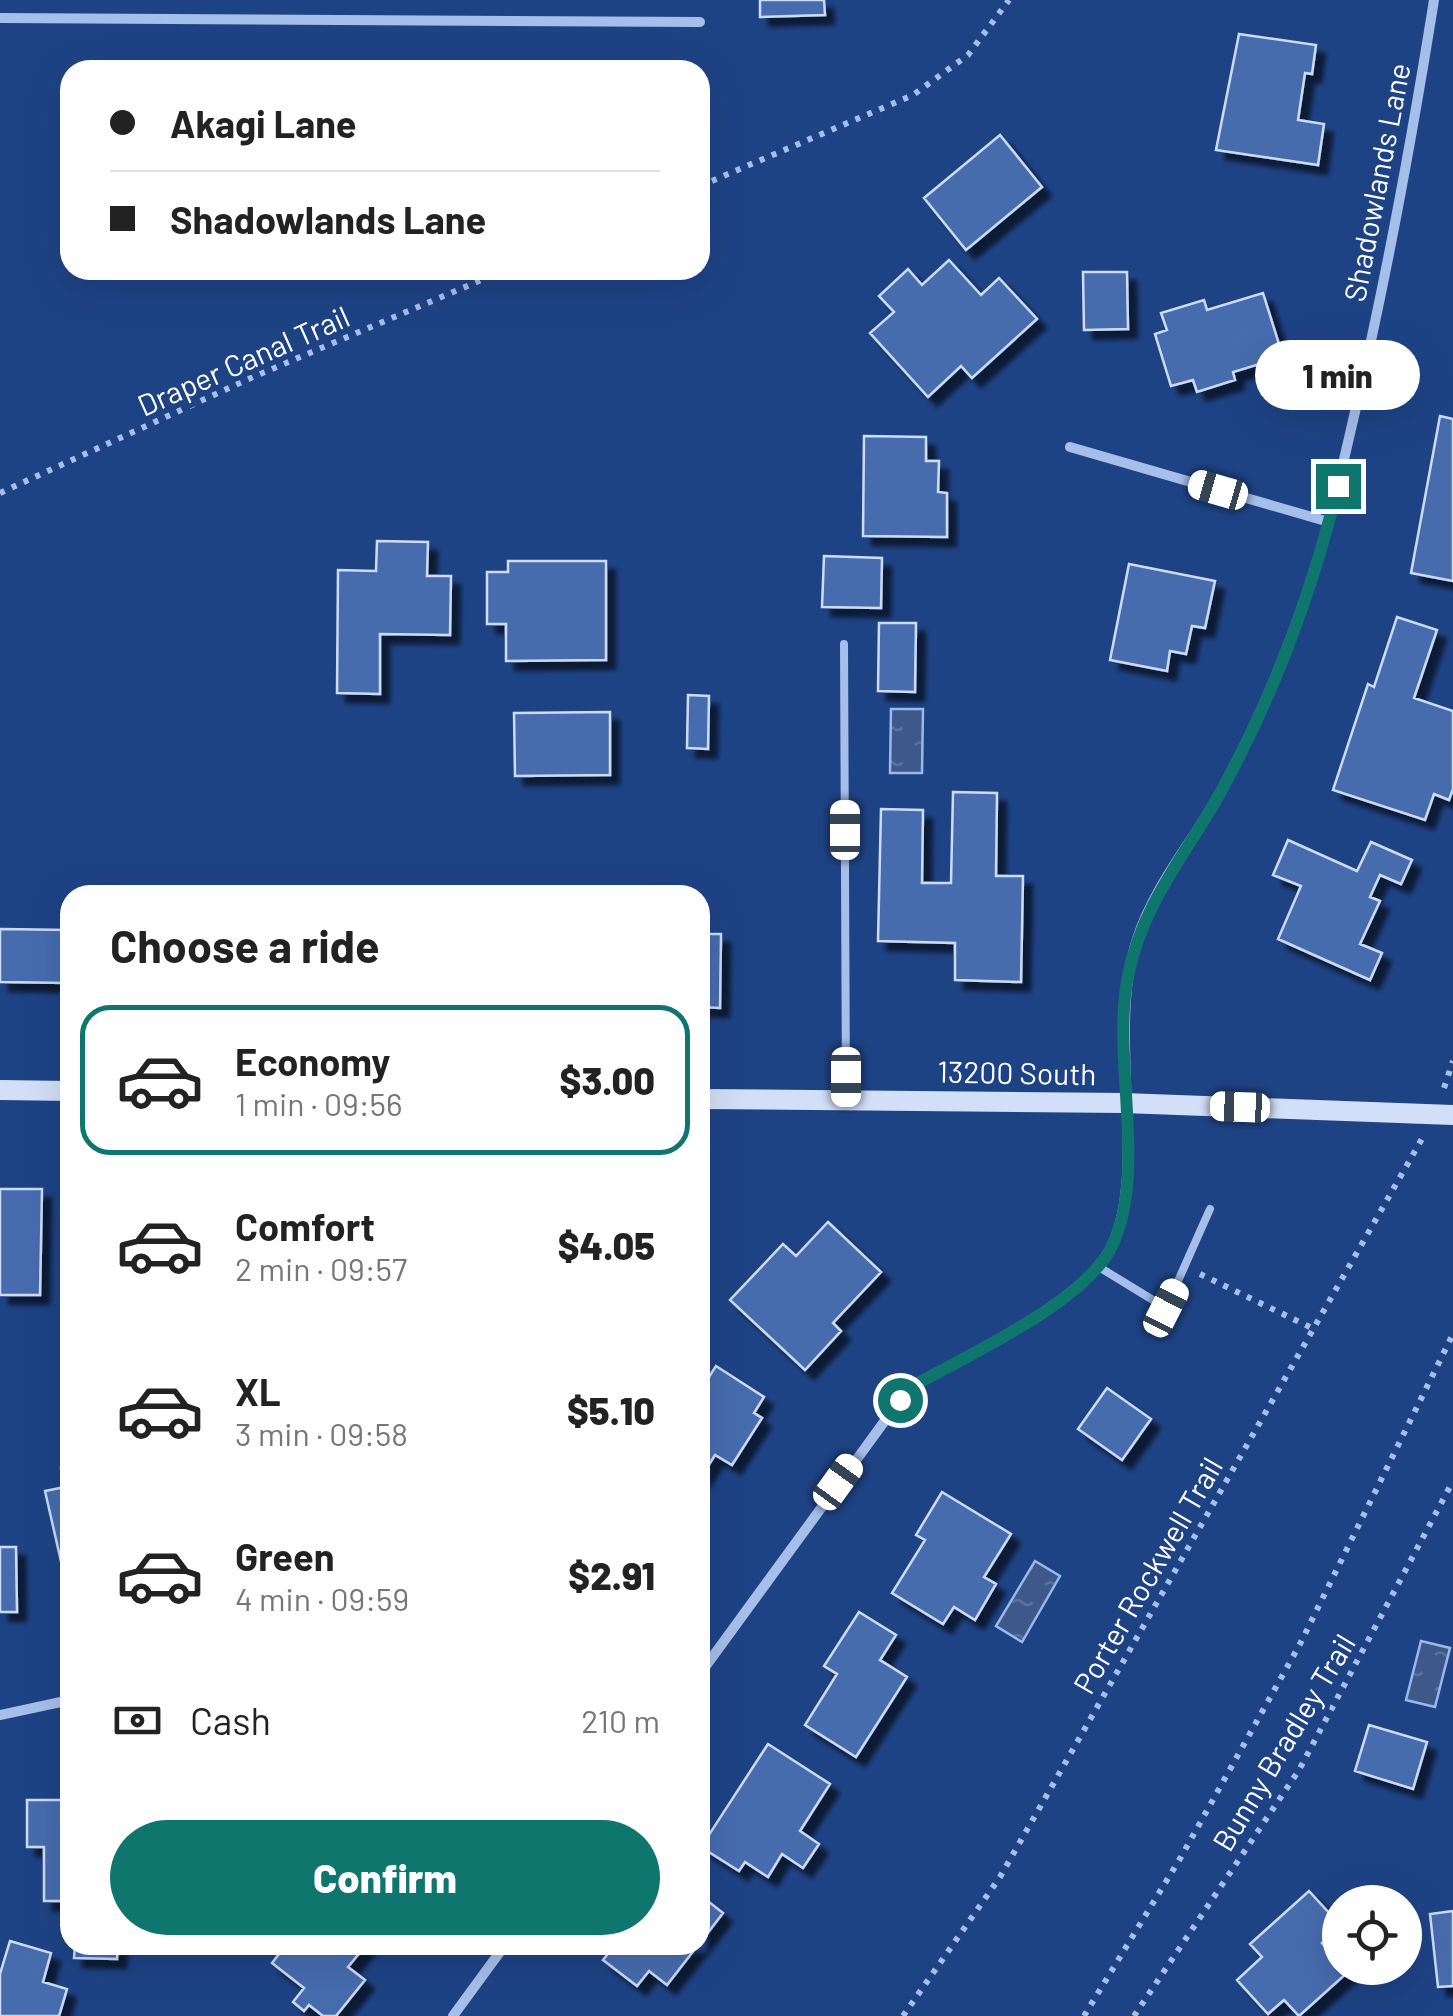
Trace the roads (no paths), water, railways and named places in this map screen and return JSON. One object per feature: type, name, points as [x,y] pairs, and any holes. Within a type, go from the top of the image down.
[{"type":"street","name":"Shadowlands Lane","points":[[1099,1266],[1112,1246],[1124,1198],[1127,981],[1136,942],[1151,902],[1217,798],[1261,713],[1329,522],[1402,193],[1434,0]]},
{"type":"street","points":[[0,18],[700,22]]},
{"type":"street","points":[[1070,447],[1329,522]]},
{"type":"street","points":[[0,1090],[60,1091]]},
{"type":"street","name":"13200 South","points":[[710,1099],[1124,1103],[1453,1115]]},
{"type":"street","points":[[710,1660],[900,1400],[917,1384],[1071,1294],[1099,1266]]},
{"type":"street","points":[[0,1715],[60,1702]]},
{"type":"street","points":[[453,2016],[497,1955]]},
{"type":"lane","points":[[844,644],[846,1100]]},
{"type":"lane","points":[[1099,1266],[1166,1308],[1210,1208]]},
{"type":"water","points":[[891,709],[923,709],[922,773],[890,773]]},
{"type":"water","points":[[1035,1561],[1060,1576],[1022,1642],[996,1626]]},
{"type":"water","points":[[1421,1641],[1450,1648],[1435,1707],[1406,1700]]}]
